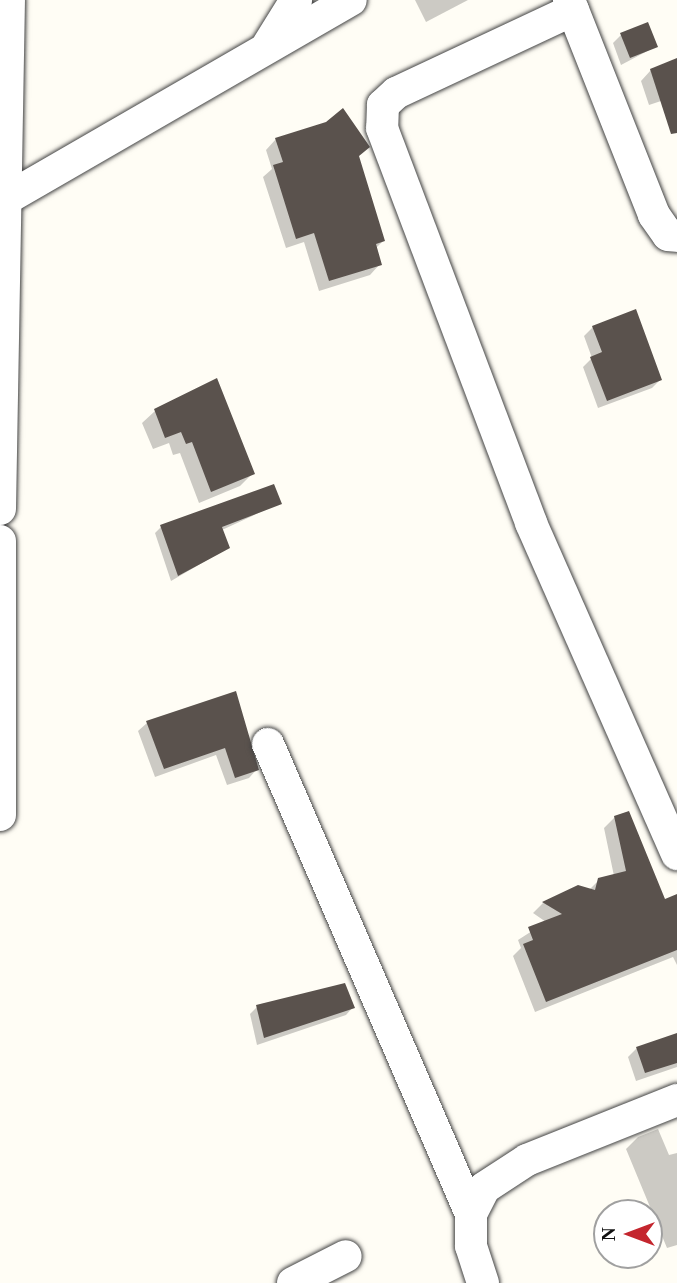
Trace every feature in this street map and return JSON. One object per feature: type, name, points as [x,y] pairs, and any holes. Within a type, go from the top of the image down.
[{"type":"street","points":[[0,509],[9,0]]},
{"type":"street","points":[[265,50],[296,0]]},
{"type":"street","points":[[6,199],[351,0]]},
{"type":"street","points":[[677,236],[668,235],[654,215],[571,5],[396,93],[383,105],[382,128],[531,523],[677,854]]},
{"type":"street","points":[[0,541],[0,815]]},
{"type":"street","points":[[268,744],[471,1214],[471,1246],[483,1283]]},
{"type":"street","points":[[471,1214],[484,1188],[527,1160],[677,1100]]},
{"type":"street","points":[[293,1283],[346,1256]]},
{"type":"building","points":[[648,22],[658,47],[630,58],[620,33]]},
{"type":"building","points":[[677,58],[677,133],[671,134],[650,69]]},
{"type":"building","points":[[343,108],[370,147],[359,156],[385,241],[376,244],[382,265],[329,281],[314,233],[296,239],[273,165],[283,162],[275,138],[326,122]]},
{"type":"building","points":[[636,309],[662,380],[607,401],[590,357],[602,352],[592,326]]},
{"type":"building","points":[[217,378],[255,474],[211,492],[192,442],[186,444],[181,432],[165,438],[154,409]]},
{"type":"building","points":[[274,484],[282,504],[222,527],[230,548],[178,576],[160,525]]},
{"type":"building","points":[[236,691],[259,770],[235,778],[225,748],[164,769],[146,721]]},
{"type":"building","points":[[629,811],[665,899],[677,894],[677,950],[546,1002],[523,944],[533,940],[528,927],[562,914],[542,902],[578,885],[595,890],[598,878],[626,871],[614,816]]},
{"type":"building","points":[[345,983],[355,1008],[264,1038],[256,1005]]},
{"type":"building","points":[[677,1033],[677,1063],[645,1073],[636,1047]]}]
